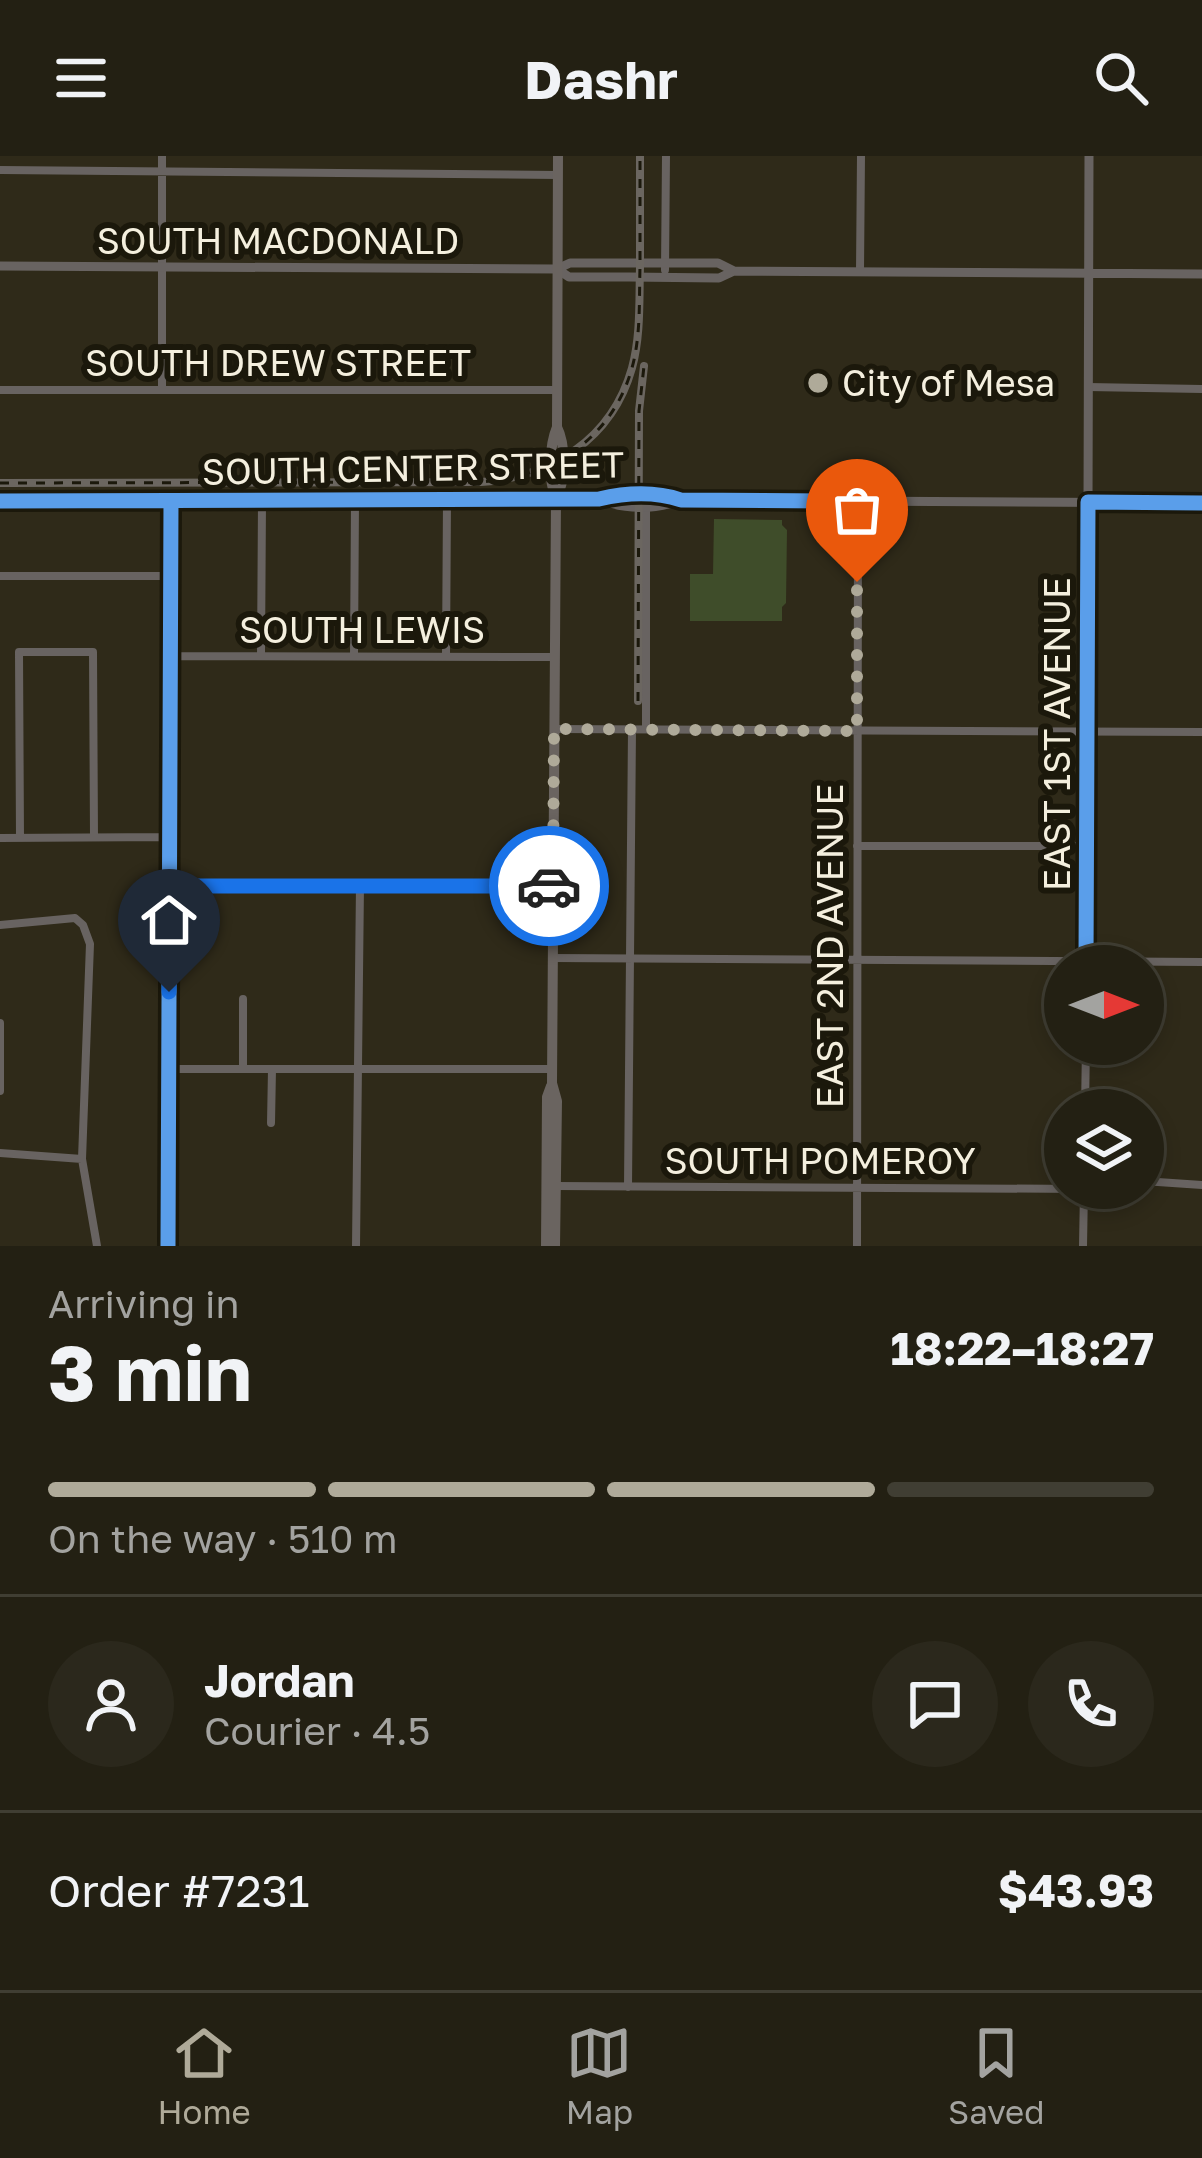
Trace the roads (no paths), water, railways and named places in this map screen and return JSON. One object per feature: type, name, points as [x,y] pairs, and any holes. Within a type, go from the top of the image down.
[{"type":"main road","points":[[550,1246],[557,1101],[552,1083],[556,499],[562,488],[562,437],[556,427],[558,156]]},
{"type":"main road","points":[[550,1246],[547,1097],[552,1083]]},
{"type":"street","points":[[162,156],[162,390]]},
{"type":"street","points":[[665,267],[666,156]]},
{"type":"street","points":[[860,271],[861,156]]},
{"type":"street","points":[[1088,502],[1089,156]]},
{"type":"street","points":[[0,170],[558,176]]},
{"type":"street","name":"SOUTH MACDONALD","points":[[0,266],[557,269],[570,263],[665,267],[718,263],[734,271]]},
{"type":"street","name":"SOUTH MACDONALD","points":[[557,269],[569,277],[629,278],[719,278],[734,271],[1202,274]]},
{"type":"street","points":[[1088,387],[1202,389]]},
{"type":"street","name":"SOUTH DREW STREET","points":[[0,390],[556,390]]},
{"type":"street","name":"SOUTH CENTER STREET","points":[[0,501],[598,499],[638,494],[681,500],[1202,503]]},
{"type":"street","name":"SOUTH CENTER STREET","points":[[598,499],[616,507],[665,506],[681,500]]},
{"type":"street","points":[[446,656],[447,500]]},
{"type":"street","points":[[168,1246],[171,501]]},
{"type":"street","points":[[261,656],[262,501]]},
{"type":"street","points":[[354,656],[355,501]]},
{"type":"street","name":"EAST 2ND AVENUE","points":[[857,1246],[858,501]]},
{"type":"street","name":"EAST 1ST AVENUE","points":[[1086,945],[1088,502]]},
{"type":"street","points":[[646,507],[646,729]]},
{"type":"street","points":[[0,576],[171,576]]},
{"type":"street","points":[[20,838],[19,652],[93,652],[94,837]]},
{"type":"street","name":"SOUTH LEWIS","points":[[170,656],[554,657]]},
{"type":"street","points":[[554,729],[1202,732]]},
{"type":"street","points":[[628,1187],[632,729]]},
{"type":"street","points":[[0,838],[170,837]]},
{"type":"street","points":[[857,846],[1087,846]]},
{"type":"street","points":[[356,1246],[360,885]]},
{"type":"street","points":[[170,886],[553,886]]},
{"type":"street","points":[[0,926],[75,918],[90,944],[82,1159],[97,1246]]},
{"type":"street","points":[[552,958],[1044,963]]},
{"type":"street","points":[[1164,963],[1202,962]]},
{"type":"street","points":[[243,999],[243,1069]]},
{"type":"street","points":[[0,1023],[0,1091]]},
{"type":"street","points":[[169,1069],[552,1069]]},
{"type":"street","points":[[271,1123],[272,1069]]},
{"type":"street","points":[[0,1153],[82,1159]]},
{"type":"street","points":[[1164,1182],[1202,1185]]},
{"type":"street","name":"SOUTH POMEROY","points":[[556,1186],[1044,1188]]},
{"type":"street","points":[[1083,1246],[1084,1209]]},
{"type":"railway","points":[[0,483],[481,482],[507,479],[555,462],[576,450],[610,415],[632,368],[639,318],[640,156]]},
{"type":"railway","points":[[638,701],[639,411],[644,366]]},
{"type":"place","name":"City of Mesa","points":[[818,383]]}]
